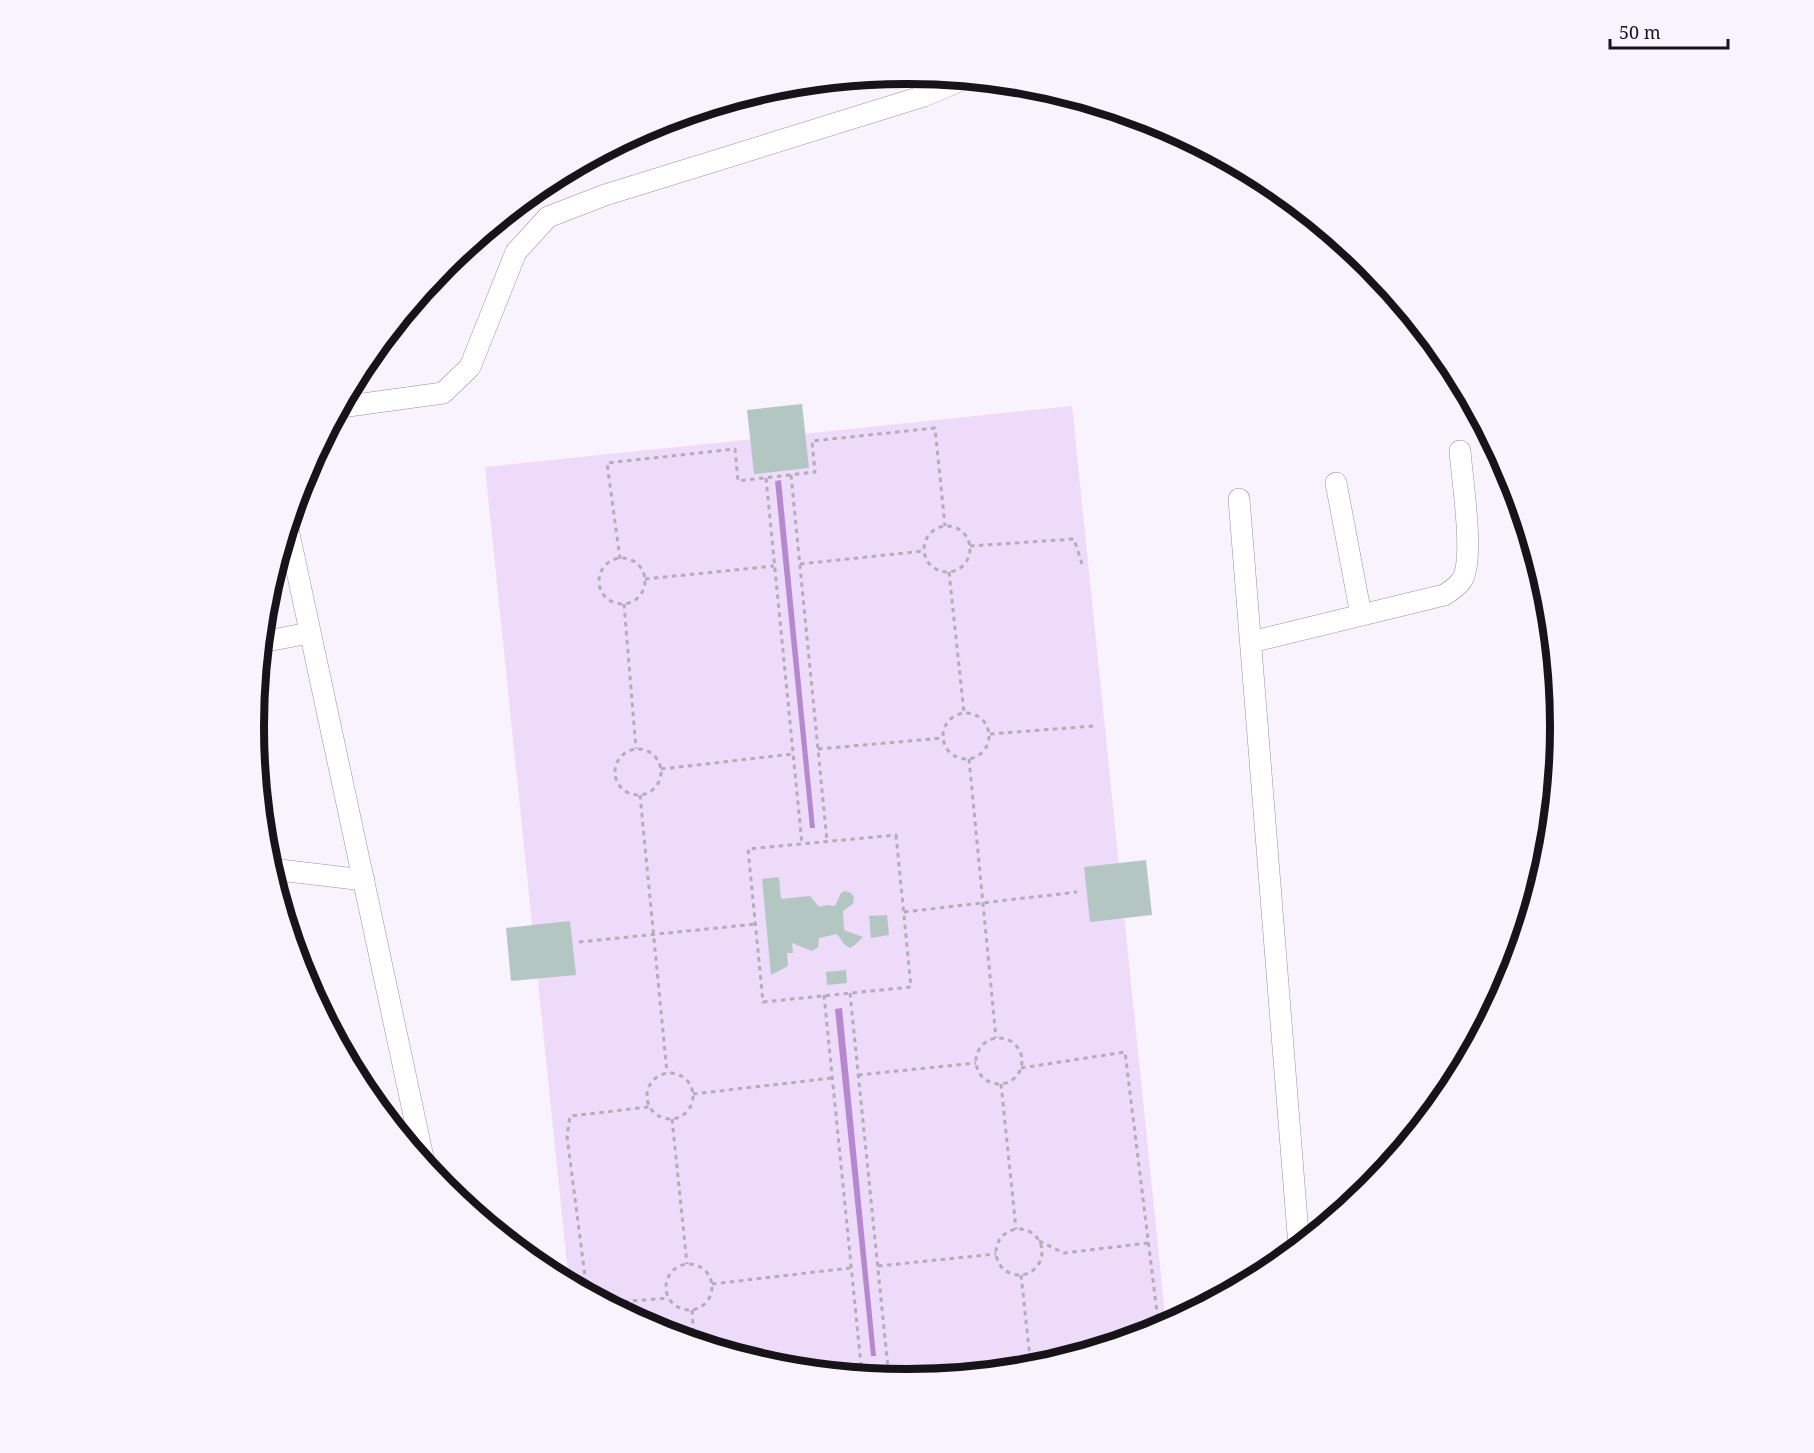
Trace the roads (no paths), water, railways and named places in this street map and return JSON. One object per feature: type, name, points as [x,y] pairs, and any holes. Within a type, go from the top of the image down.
[{"type":"street","points":[[351,406],[443,393],[470,367],[516,252],[548,217],[605,195],[924,96],[950,85]]},
{"type":"street","points":[[1251,642],[1444,595],[1454,589],[1462,579],[1469,552],[1460,451]]},
{"type":"street","points":[[1336,483],[1361,615]]},
{"type":"street","points":[[1239,499],[1298,1236]]},
{"type":"street","points":[[291,544],[421,1146]]},
{"type":"street","points":[[270,640],[309,633]]},
{"type":"street","points":[[281,870],[364,880]]}]
